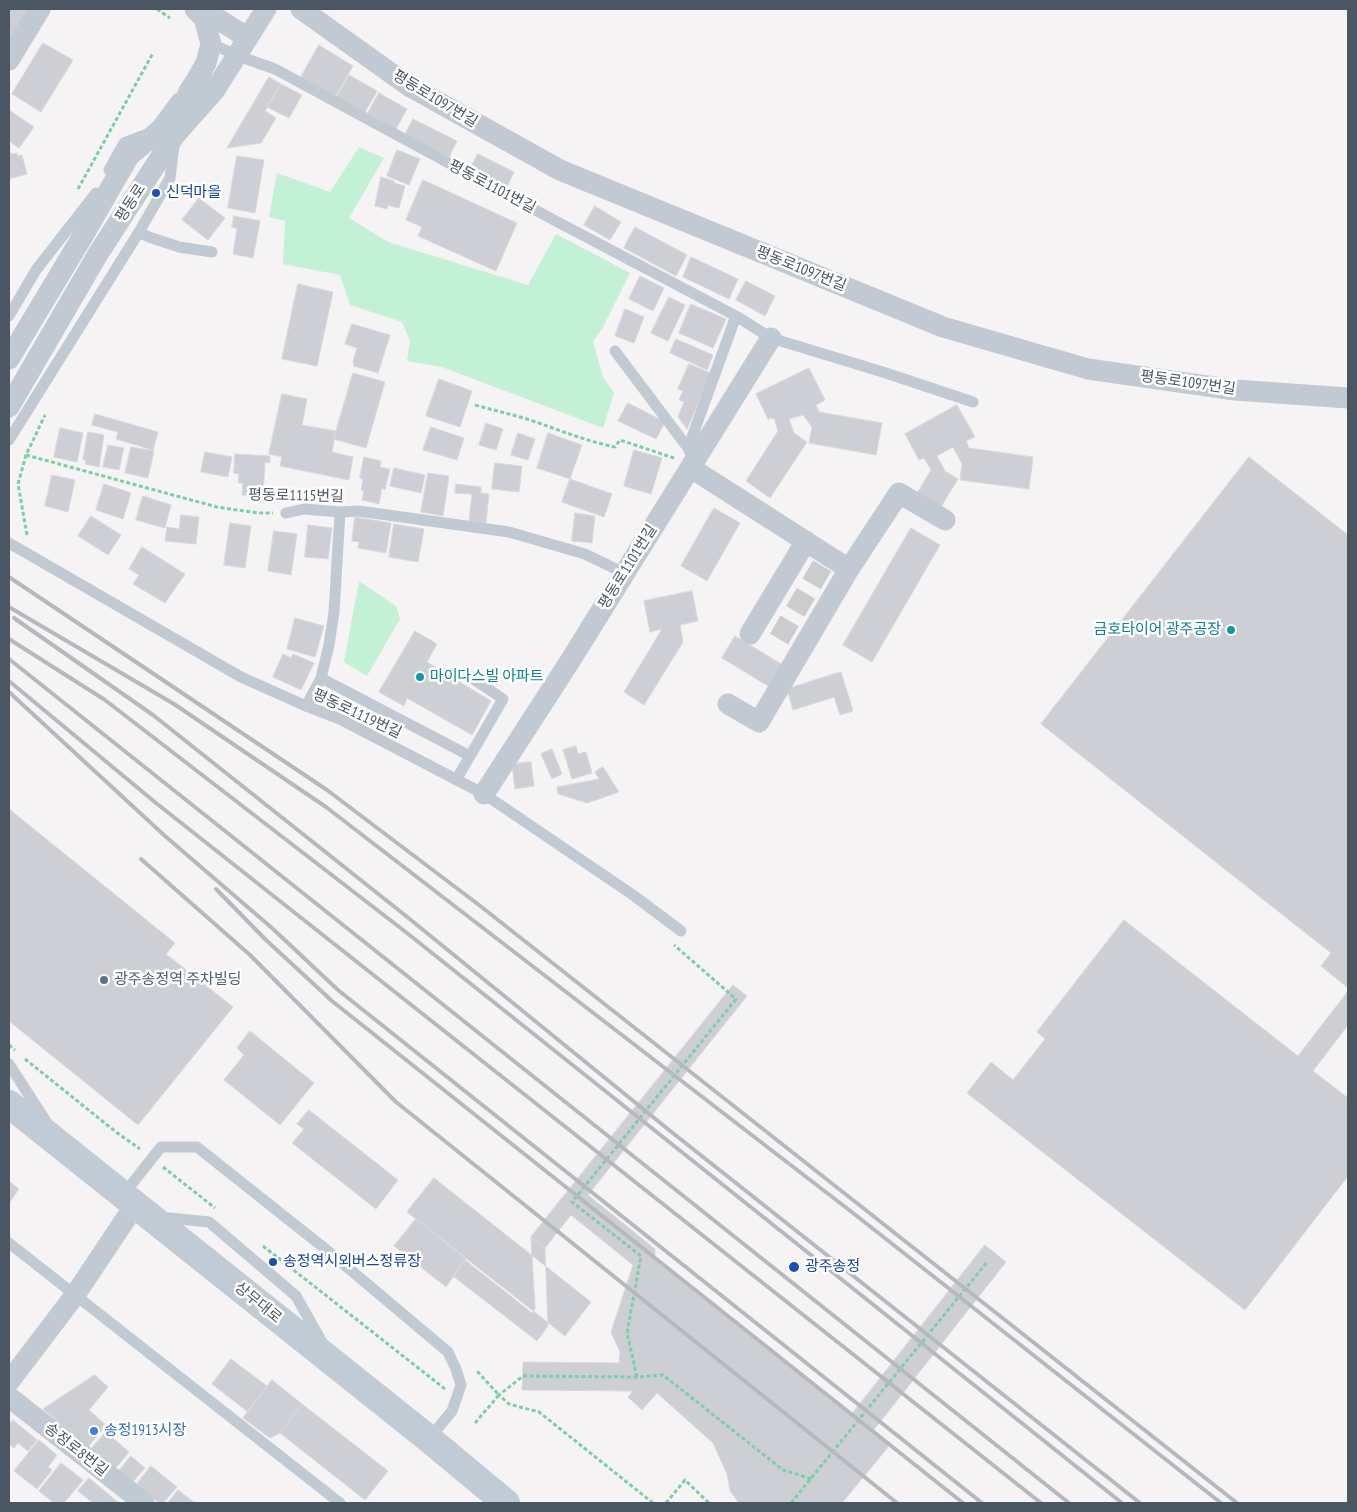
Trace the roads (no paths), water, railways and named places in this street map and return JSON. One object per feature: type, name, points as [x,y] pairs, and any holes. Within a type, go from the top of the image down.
[{"type":"main road","name":"상무대로","points":[[9,1104],[429,1439],[506,1503]]},
{"type":"street","points":[[9,60],[40,9]]},
{"type":"street","points":[[195,9],[233,44]]},
{"type":"street","name":"평동로","points":[[9,407],[168,132],[181,102],[196,99],[233,44],[260,9]]},
{"type":"street","name":"평동로","points":[[9,359],[129,156],[168,132],[215,90],[233,44],[266,9]]},
{"type":"street","name":"평동로1097번길","points":[[301,9],[409,86],[560,170],[944,326],[1088,369],[1235,390],[1348,398]]},
{"type":"street","points":[[210,14],[233,44]]},
{"type":"street","name":"평동로1101번길","points":[[484,794],[570,661],[691,460],[770,338]]},
{"type":"street","points":[[691,460],[849,569]]},
{"type":"street","points":[[728,704],[759,722],[849,569],[899,494],[945,520]]},
{"type":"street","points":[[750,634],[806,541]]},
{"type":"street","points":[[9,1382],[75,1295],[136,1205]]},
{"type":"street","name":"송정로8번길","points":[[9,1397],[144,1503]]},
{"type":"lane","name":"평동로1101번길","points":[[233,44],[275,69],[552,219],[736,316],[770,338],[973,402]]},
{"type":"lane","points":[[9,316],[36,270],[94,198],[124,143],[168,132],[170,178],[139,232],[9,440]]},
{"type":"lane","points":[[139,232],[179,248],[212,252]]},
{"type":"lane","points":[[691,460],[736,316]]},
{"type":"lane","points":[[615,350],[691,460]]},
{"type":"lane","name":"평동로1115번길","points":[[286,513],[304,509],[340,512],[359,511],[509,532],[585,554],[624,573]]},
{"type":"lane","points":[[306,706],[321,678],[329,646],[334,612],[340,512]]},
{"type":"lane","name":"평동로1119번길","points":[[9,543],[241,677],[340,719],[484,794],[632,895],[681,931]]},
{"type":"lane","points":[[456,780],[503,699],[466,674]]},
{"type":"lane","points":[[321,678],[470,756]]},
{"type":"lane","points":[[9,1064],[63,1147]]},
{"type":"lane","points":[[136,1205],[152,1158],[161,1147],[197,1147],[328,1252],[448,1352],[461,1386],[452,1411],[429,1439]]},
{"type":"lane","points":[[9,1243],[340,1503]]},
{"type":"tunnel","points":[[779,639],[828,556]]},
{"type":"railway","points":[[9,577],[327,790],[479,905],[1237,1503]]},
{"type":"railway","points":[[9,607],[174,704],[326,807],[853,1213],[1221,1503]]},
{"type":"railway","points":[[14,618],[153,715],[406,916],[669,1130],[1140,1503]]},
{"type":"railway","points":[[9,639],[105,700],[407,933],[1122,1503]]},
{"type":"railway","points":[[9,659],[1069,1503]]},
{"type":"railway","points":[[9,681],[156,803],[1041,1503]]},
{"type":"railway","points":[[9,692],[165,836],[272,928],[338,990],[982,1503]]},
{"type":"railway","points":[[141,859],[250,955],[396,1102],[897,1503]]},
{"type":"railway","points":[[216,889],[266,940],[332,1001],[963,1503]]},
{"type":"place","name":"신덕마을","points":[[156,193]]},
{"type":"place","name":"금호타이어 광주공장","points":[[1231,630]]},
{"type":"place","name":"마이다스빌 아파트","points":[[420,677]]},
{"type":"place","name":"광주송정역 주차빌딩","points":[[104,980]]},
{"type":"place","name":"송정역시외버스정류장","points":[[273,1262]]},
{"type":"place","name":"광주송정","points":[[794,1267]]},
{"type":"place","name":"송정1913시장","points":[[94,1431]]}]
